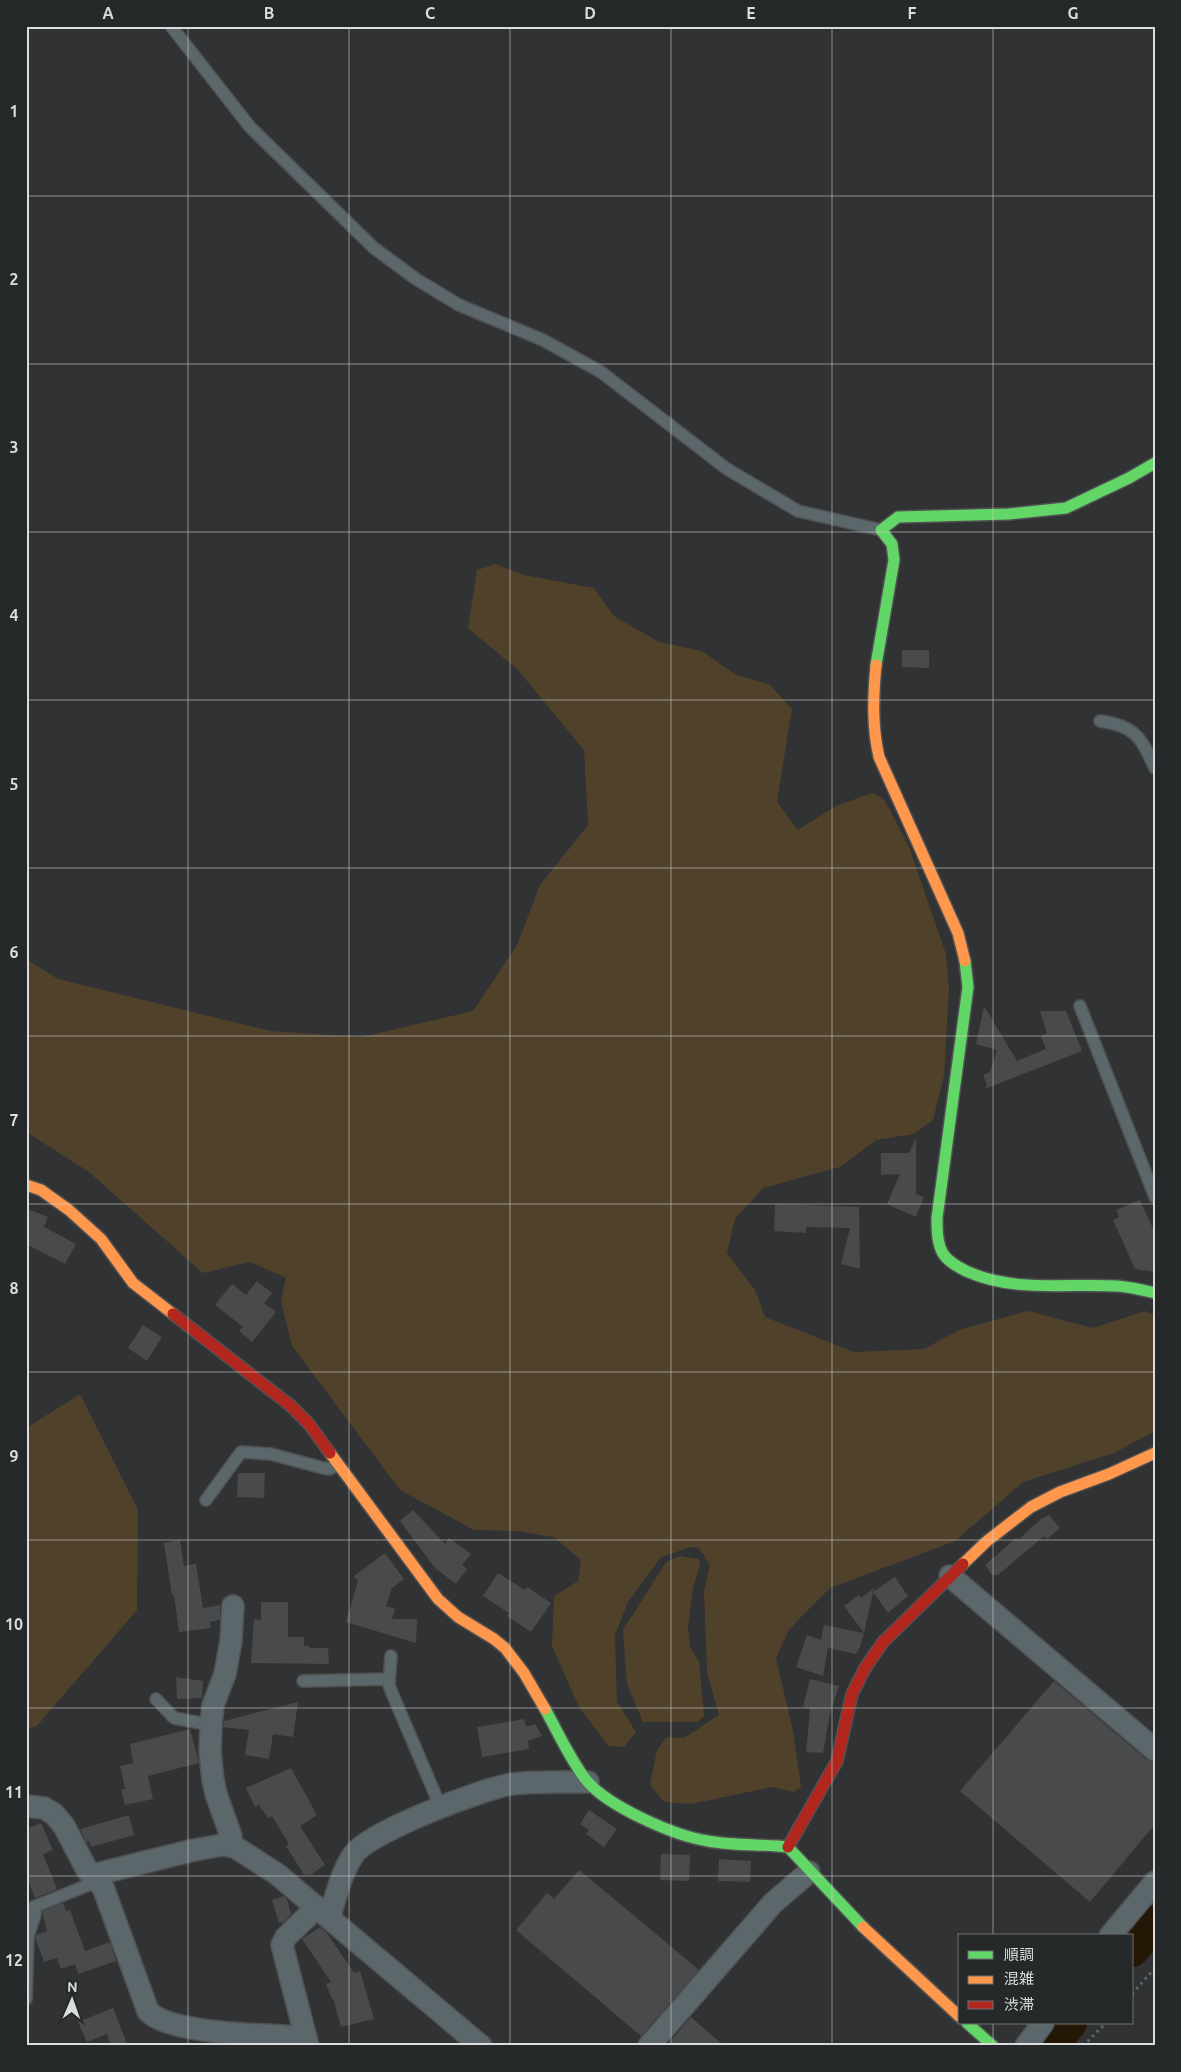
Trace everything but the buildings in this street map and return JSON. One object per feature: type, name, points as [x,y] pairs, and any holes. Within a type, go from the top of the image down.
[{"type":"street","points":[[1155,462],[1114,486],[1066,508],[1008,514],[912,516],[898,518],[881,530],[892,544],[894,560],[877,660],[874,693],[875,745],[958,933],[966,965],[968,987],[938,1218],[937,1235],[942,1253],[952,1263],[974,1276],[1003,1284],[1048,1286],[1108,1285],[1136,1288],[1155,1293]]},
{"type":"street","points":[[26,1185],[41,1190],[69,1210],[101,1239],[133,1283],[291,1406],[309,1424],[438,1599],[457,1616],[492,1637],[506,1648],[530,1683],[588,1782],[610,1800],[651,1820],[698,1839],[742,1845],[770,1844],[788,1847],[808,1872],[899,1964],[958,2015]]},
{"type":"street","points":[[788,1847],[837,1761],[852,1694],[865,1668],[883,1642],[987,1541],[1031,1507],[1060,1492],[1110,1474],[1155,1453]]},
{"type":"street","points":[[950,1576],[1155,1750]]},
{"type":"street","points":[[230,1846],[231,1836],[213,1780],[210,1725],[213,1705],[225,1674],[231,1642],[233,1606]]},
{"type":"street","points":[[26,1806],[44,1808],[54,1814],[64,1826],[87,1870],[103,1887],[148,2011],[154,2018],[184,2027],[306,2041],[282,1945],[286,1937],[323,1913],[354,1853],[366,1842],[441,1808],[490,1789],[512,1784],[588,1782]]},
{"type":"street","points":[[96,1878],[194,1850],[223,1845],[235,1847],[277,1874],[481,2046]]},
{"type":"street","points":[[649,2046],[773,1903],[808,1872]]},
{"type":"street","points":[[1112,1934],[1155,1882]]},
{"type":"street","points":[[968,2024],[993,2046]]},
{"type":"street","points":[[1026,2046],[1043,2024]]},
{"type":"lane","points":[[171,26],[250,127],[374,248],[416,279],[459,304],[543,340],[601,372],[727,469],[798,511],[881,530]]},
{"type":"lane","points":[[1100,720],[1112,722],[1132,731],[1142,740],[1155,768]]},
{"type":"lane","points":[[1080,1006],[1155,1197]]},
{"type":"lane","points":[[206,1500],[241,1452],[272,1454],[329,1469],[338,1465]]},
{"type":"lane","points":[[390,1656],[389,1679],[392,1693],[406,1730],[441,1808]]},
{"type":"lane","points":[[303,1681],[389,1679]]},
{"type":"lane","points":[[156,1699],[174,1718],[210,1725]]},
{"type":"lane","points":[[26,1999],[28,1936],[35,1915],[31,1908],[96,1878]]},
{"type":"path","points":[[1134,1992],[1155,1968]]},
{"type":"path","points":[[1084,2046],[1105,2024]]},
{"type":"shaded area","points":[[496,564],[523,575],[594,588],[614,616],[659,642],[702,651],[736,675],[769,684],[792,709],[777,802],[798,830],[836,806],[872,793],[884,799],[909,847],[946,954],[949,989],[944,1076],[933,1120],[914,1134],[876,1140],[840,1167],[763,1188],[735,1219],[727,1253],[755,1290],[765,1317],[854,1352],[924,1349],[959,1330],[1028,1311],[1093,1328],[1145,1311],[1155,1315],[1155,1431],[1114,1453],[1023,1482],[955,1541],[830,1588],[789,1630],[776,1658],[793,1731],[801,1787],[794,1792],[772,1787],[691,1804],[664,1802],[650,1785],[657,1750],[667,1737],[684,1738],[719,1715],[707,1673],[704,1591],[710,1565],[699,1548],[691,1547],[661,1557],[628,1602],[615,1635],[617,1702],[636,1732],[624,1747],[608,1746],[578,1705],[552,1646],[554,1596],[578,1581],[581,1560],[554,1537],[516,1531],[474,1530],[400,1490],[292,1346],[281,1301],[286,1278],[250,1262],[203,1273],[89,1172],[26,1132],[26,959],[58,979],[270,1031],[362,1037],[473,1011],[517,945],[540,885],[588,825],[584,750],[517,669],[468,628],[477,570]]},
{"type":"shaded area","points":[[80,1394],[138,1510],[137,1610],[36,1727],[26,1728],[26,1428]]},
{"type":"shaded area","points":[[680,1556],[699,1559],[700,1566],[693,1587],[688,1627],[690,1647],[699,1662],[704,1716],[697,1722],[643,1722],[627,1684],[623,1630],[666,1562]]},
{"type":"waterway","points":[[1134,1948],[1155,1923]]},
{"type":"waterway","points":[[1051,2046],[1069,2024]]},
{"type":"traffic: fast","points":[[876,665],[894,560],[892,544],[881,530],[898,517],[1009,514],[1066,508],[1129,478],[1155,463]]},
{"type":"traffic: fast","points":[[965,961],[968,987],[937,1218],[938,1237],[944,1255],[948,1260],[963,1269],[984,1278],[1003,1282],[1040,1286],[1117,1286],[1155,1293]]},
{"type":"traffic: fast","points":[[545,1709],[581,1773],[597,1791],[611,1801],[643,1819],[694,1838],[728,1844],[788,1847],[863,1927]]},
{"type":"traffic: fast","points":[[968,2024],[993,2046]]},
{"type":"traffic: slow","points":[[876,665],[874,711],[879,757],[958,933],[965,961]]},
{"type":"traffic: slow","points":[[26,1185],[41,1190],[69,1210],[101,1239],[133,1283],[173,1314]]},
{"type":"traffic: slow","points":[[330,1453],[438,1599],[458,1617],[505,1648],[524,1673],[545,1709]]},
{"type":"traffic: slow","points":[[963,1564],[987,1541],[1031,1507],[1060,1492],[1109,1474],[1155,1453]]},
{"type":"traffic: slow","points":[[863,1927],[958,2015]]},
{"type":"traffic: jam","points":[[173,1314],[291,1406],[309,1424],[330,1453]]},
{"type":"traffic: jam","points":[[788,1847],[837,1761],[852,1694],[865,1668],[883,1642],[963,1564]]}]
